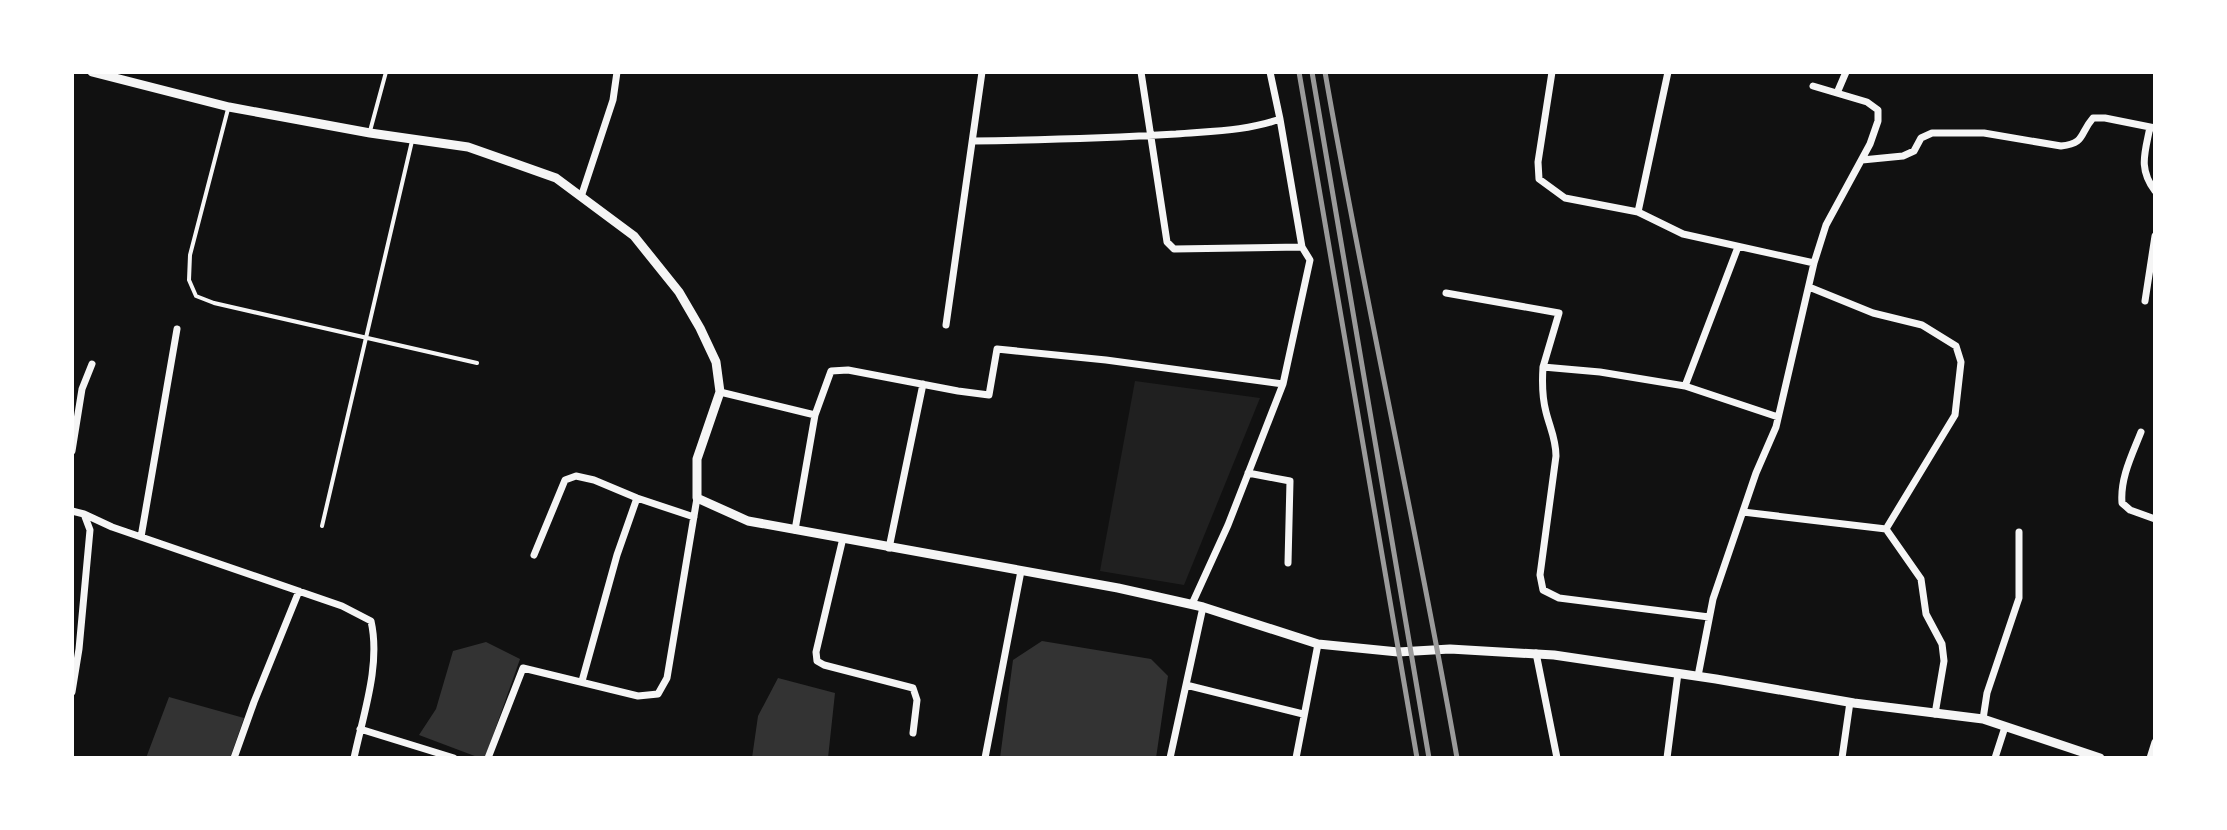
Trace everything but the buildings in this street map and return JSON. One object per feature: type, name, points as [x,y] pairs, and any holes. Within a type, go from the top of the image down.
[{"type":"street","points":[[94,72],[229,107],[468,147],[556,178],[634,236],[664,271],[700,328],[716,362],[720,392],[697,459],[697,498],[667,678],[658,694],[638,696],[523,668],[488,758]]},
{"type":"street","points":[[581,197],[613,100],[617,72]]},
{"type":"street","points":[[946,325],[982,72]]},
{"type":"street","points":[[1141,72],[1167,242],[1174,249],[1302,247]]},
{"type":"street","points":[[1170,758],[1186,685],[1198,606],[1283,384],[1310,260],[1302,247],[1270,72]]},
{"type":"street","points":[[1552,72],[1538,162],[1539,179],[1565,198],[1638,212],[1683,234],[1814,263]]},
{"type":"street","points":[[1638,212],[1668,72]]},
{"type":"street","points":[[1837,93],[1846,72]]},
{"type":"street","points":[[1698,676],[1713,599],[1778,417],[1814,263],[1826,225],[1862,160],[1878,121],[1878,110],[1867,102],[1813,86]]},
{"type":"street","points":[[1862,160],[1903,156],[1914,151],[1921,138],[1932,133],[1984,133],[2061,146],[2073,145],[2081,140],[2093,118],[2105,118],[2152,127],[2143,167],[2146,179],[2155,191]]},
{"type":"street","points":[[973,141],[1111,139],[1239,129],[1280,119]]},
{"type":"street","points":[[2145,301],[2155,236]]},
{"type":"street","points":[[1685,386],[1738,247]]},
{"type":"street","points":[[1809,287],[1873,313],[1922,325],[1956,346],[1961,362],[1955,415],[1886,529]]},
{"type":"street","points":[[1446,293],[1559,313],[1543,367],[1542,391],[1546,414],[1556,440],[1540,575],[1543,590],[1559,598],[1709,617]]},
{"type":"street","points":[[141,537],[177,329]]},
{"type":"street","points":[[795,530],[815,415],[831,371],[848,370],[989,395],[997,349],[1283,384]]},
{"type":"street","points":[[72,451],[82,389],[92,364]]},
{"type":"street","points":[[1543,367],[1600,372],[1685,386],[1778,417]]},
{"type":"street","points":[[889,548],[923,384]]},
{"type":"street","points":[[720,392],[815,415]]},
{"type":"street","points":[[2141,432],[2127,468],[2122,503],[2130,510],[2155,519]]},
{"type":"street","points":[[1248,473],[1290,481],[1288,563]]},
{"type":"street","points":[[534,555],[565,480],[576,476],[694,517]]},
{"type":"street","points":[[582,681],[617,555],[637,498]]},
{"type":"street","points":[[697,498],[748,521],[1118,588],[1198,606],[1318,644],[1398,652],[1450,649],[1536,653],[1678,673],[1850,702],[1983,719],[2100,758]]},
{"type":"street","points":[[72,511],[342,606],[371,621],[376,641],[354,758]]},
{"type":"street","points":[[1743,512],[1886,529],[1921,579],[1926,614],[1942,644],[1944,661],[1935,714]]},
{"type":"street","points":[[72,692],[90,530],[84,514]]},
{"type":"street","points":[[1983,719],[1987,693],[2019,598],[2019,532]]},
{"type":"street","points":[[843,538],[816,652],[817,661],[913,688],[917,700],[913,733]]},
{"type":"street","points":[[985,758],[1021,571]]},
{"type":"street","points":[[234,758],[299,591]]},
{"type":"street","points":[[1296,758],[1318,644]]},
{"type":"street","points":[[1536,653],[1557,758]]},
{"type":"street","points":[[1667,758],[1678,673]]},
{"type":"street","points":[[1186,685],[1303,714]]},
{"type":"street","points":[[1842,758],[1850,702]]},
{"type":"street","points":[[1995,758],[2005,727]]},
{"type":"street","points":[[360,729],[454,758]]},
{"type":"street","points":[[2150,758],[2155,742]]},
{"type":"lane","points":[[370,133],[386,72]]},
{"type":"lane","points":[[229,107],[190,255],[189,280],[196,296],[214,303],[477,363]]},
{"type":"lane","points":[[322,526],[413,139]]},
{"type":"shaded area","points":[[1135,381],[1260,398],[1184,585],[1100,571]]},
{"type":"shaded area","points":[[1042,641],[1151,659],[1168,676],[1156,758],[1000,758],[1013,660]]},
{"type":"shaded area","points":[[486,642],[520,659],[485,758],[480,758],[419,735],[436,709],[453,651]]},
{"type":"shaded area","points":[[778,678],[835,693],[828,758],[752,758],[758,716]]},
{"type":"shaded area","points":[[169,697],[244,718],[230,758],[146,758]]},
{"type":"railway","points":[[1299,72],[1417,758]]},
{"type":"railway","points":[[1312,72],[1429,758]]},
{"type":"railway","points":[[1325,72],[1457,758]]}]
